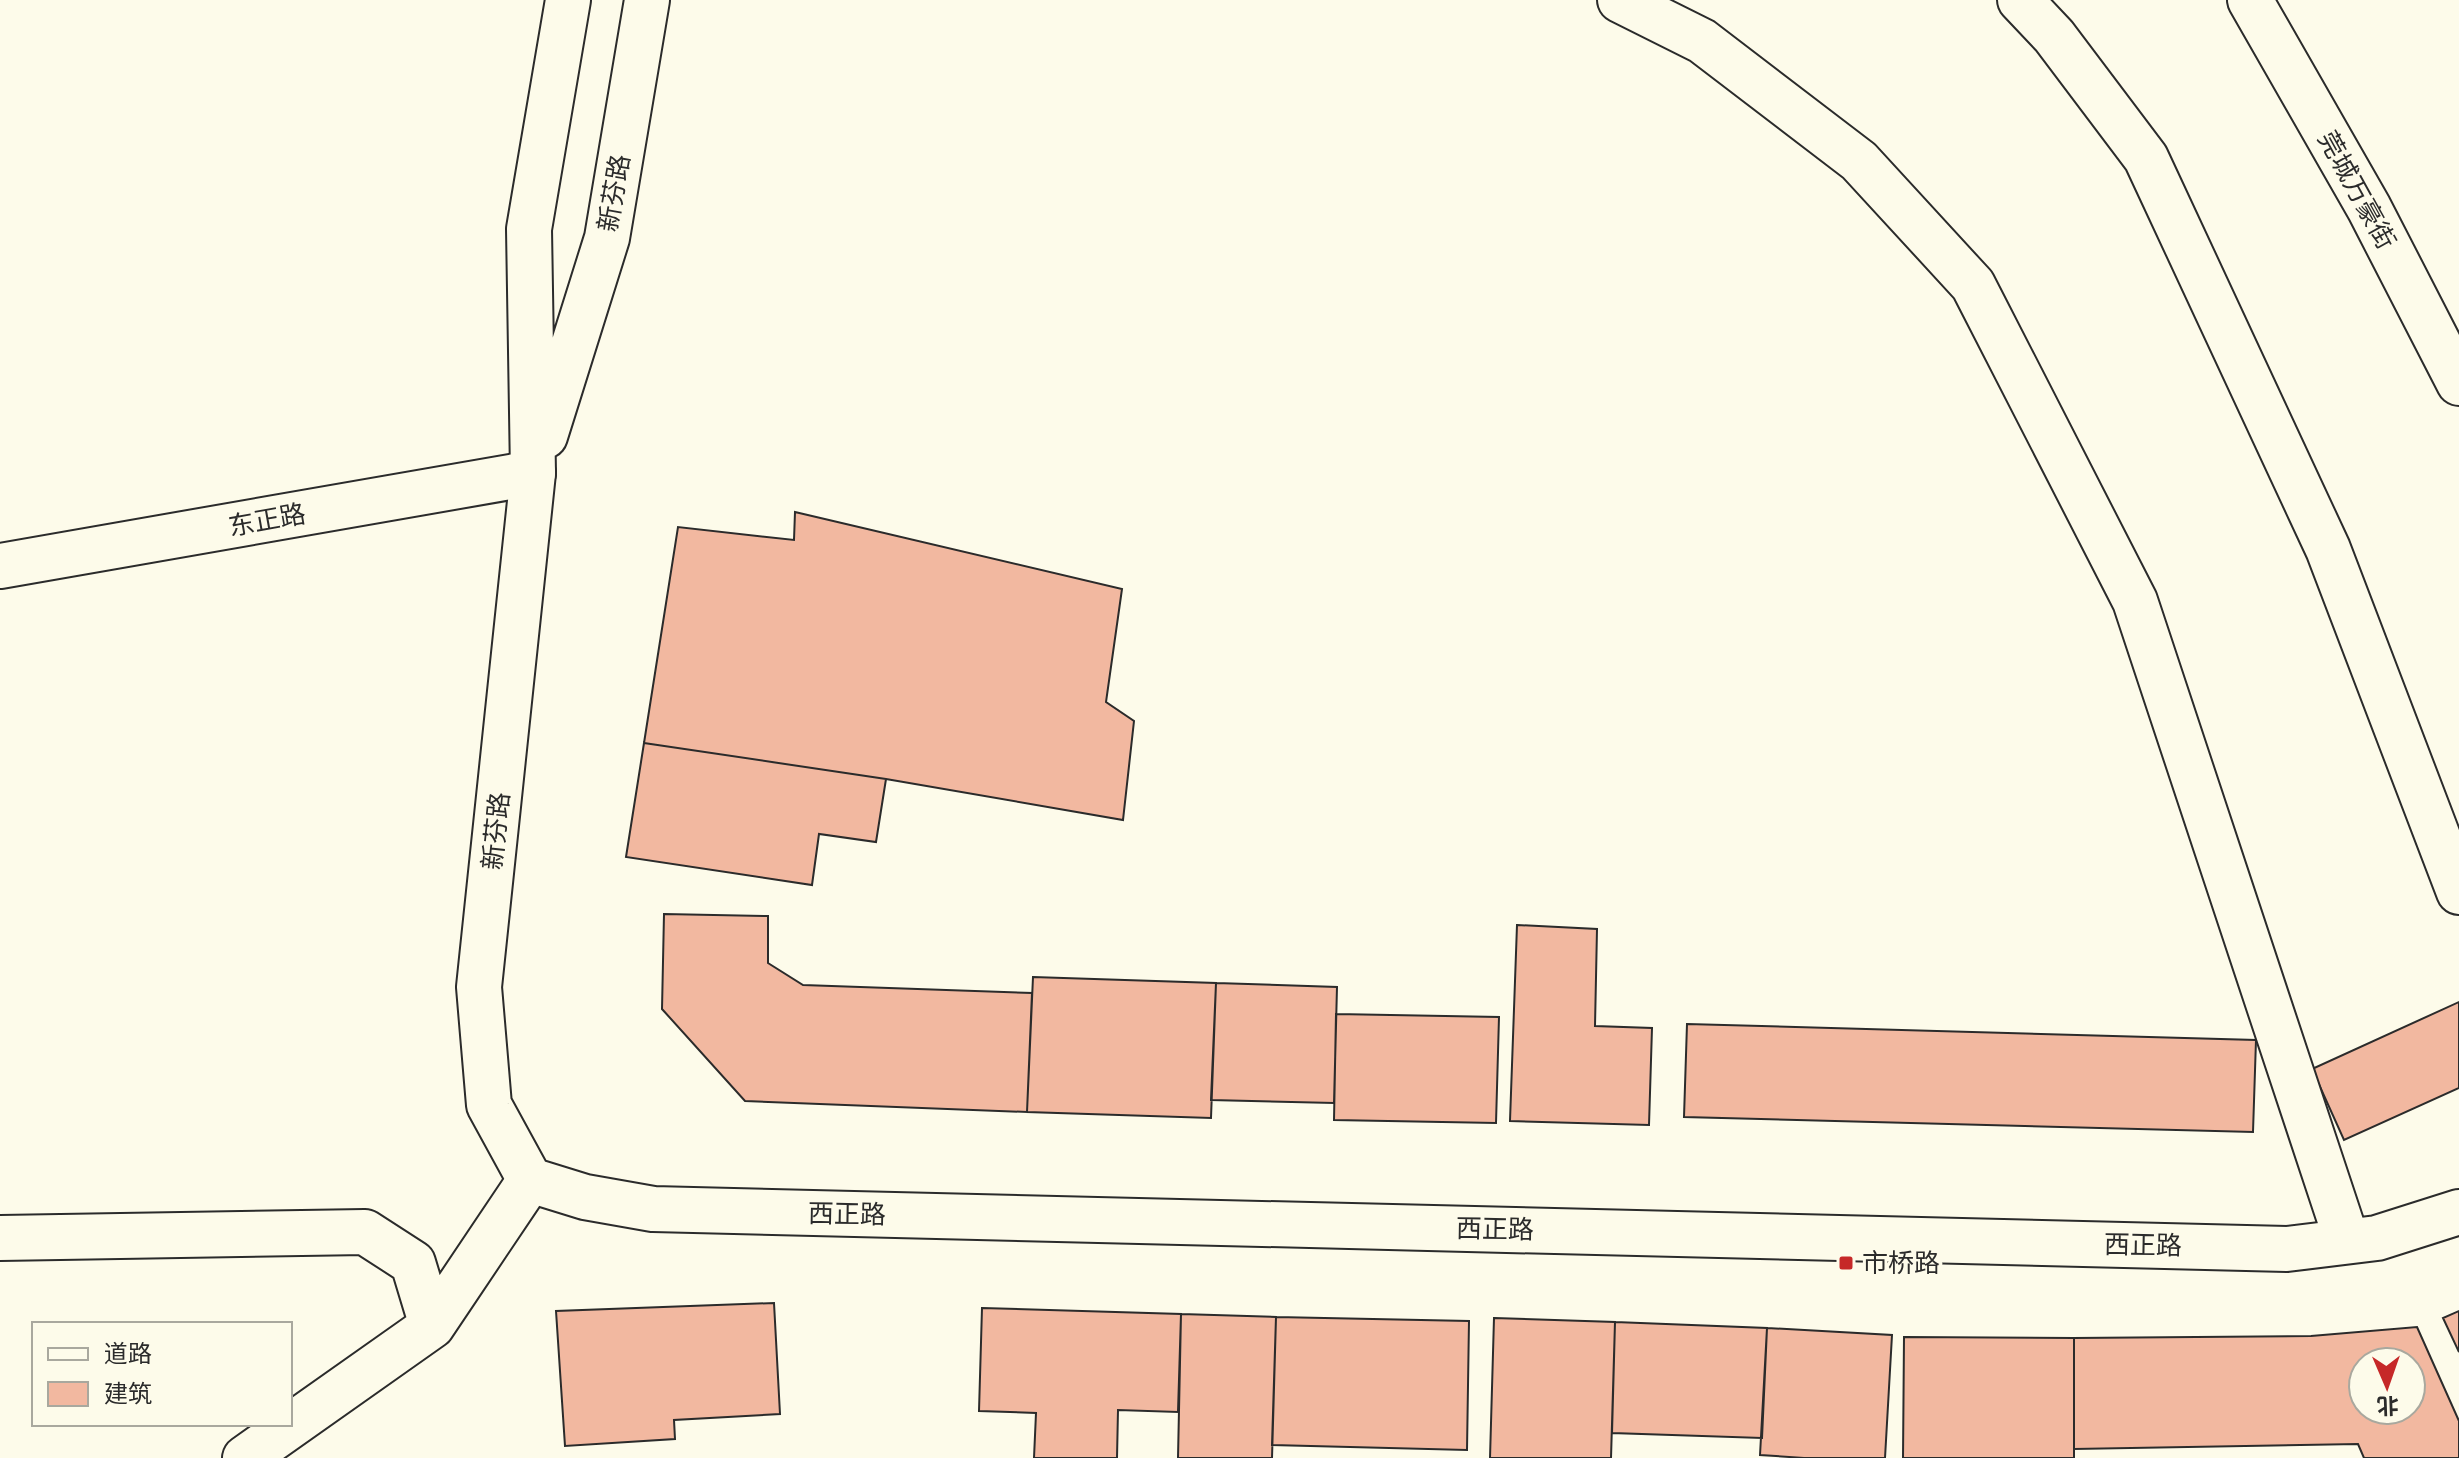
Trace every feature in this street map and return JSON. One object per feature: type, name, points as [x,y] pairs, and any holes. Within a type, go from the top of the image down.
[{"type":"street","name":"新芬路","points":[[530,1180],[489,1105],[479,987],[533,473],[529,229],[568,0]]},
{"type":"street","name":"新芬路","points":[[533,473],[607,238],[647,0]]},
{"type":"street","points":[[1620,0],[1702,41],[1859,161],[1973,285],[2135,601],[2347,1241]]},
{"type":"street","points":[[2020,0],[2054,36],[2146,158],[2328,549],[2459,892]]},
{"type":"street","name":"莞城万豪街","points":[[2250,0],[2369,208],[2459,383]]},
{"type":"street","name":"东正路","points":[[0,566],[533,473]]},
{"type":"street","points":[[292,1425],[432,1326],[530,1180]]},
{"type":"street","name":"西正路","points":[[530,1180],[585,1197],[653,1209],[2287,1249],[2377,1238],[2459,1212]]},
{"type":"street","points":[[0,1238],[365,1232],[413,1263],[432,1326]]},
{"type":"street","points":[[245,1458],[290,1426]]},
{"type":"building","points":[[795,512],[1122,589],[1106,702],[1134,721],[1123,820],[886,779],[644,743],[678,527],[794,540]]},
{"type":"building","points":[[644,743],[886,779],[876,842],[819,834],[812,885],[626,857]]},
{"type":"building","points":[[664,914],[768,916],[768,963],[803,985],[1032,993],[1027,1112],[745,1101],[662,1009]]},
{"type":"building","points":[[1517,925],[1597,929],[1595,1026],[1652,1028],[1649,1125],[1510,1121]]},
{"type":"building","points":[[1033,977],[1216,983],[1211,1118],[1027,1112]]},
{"type":"building","points":[[1216,983],[1337,987],[1334,1103],[1211,1100]]},
{"type":"building","points":[[2459,1002],[2459,1088],[2344,1140],[2312,1069]]},
{"type":"building","points":[[1336,1014],[1499,1017],[1496,1123],[1334,1120]]},
{"type":"building","points":[[1687,1024],[2256,1040],[2253,1132],[1684,1117]]},
{"type":"building","points":[[774,1303],[780,1414],[674,1420],[675,1439],[565,1446],[556,1311]]},
{"type":"building","points":[[982,1308],[1181,1314],[1178,1412],[1118,1410],[1117,1458],[1034,1458],[1036,1413],[979,1411]]},
{"type":"building","points":[[2459,1311],[2459,1352],[2443,1318]]},
{"type":"building","points":[[1181,1314],[1276,1317],[1272,1458],[1178,1458]]},
{"type":"building","points":[[1276,1317],[1469,1321],[1467,1450],[1272,1445]]},
{"type":"building","points":[[1494,1318],[1615,1322],[1611,1458],[1490,1458]]},
{"type":"building","points":[[1615,1322],[1767,1328],[1762,1438],[1612,1433]]},
{"type":"building","points":[[2417,1327],[2425,1346],[2347,1346],[2347,1426],[2427,1426],[2427,1349],[2459,1421],[2459,1458],[2364,1458],[2358,1444],[2074,1449],[2074,1338],[2311,1336]]},
{"type":"building","points":[[1767,1328],[1892,1335],[1885,1458],[1760,1455]]},
{"type":"building","points":[[1904,1337],[2074,1338],[2074,1458],[1903,1458]]},
{"type":"place","name":"市桥路","points":[[1846,1263]]}]
